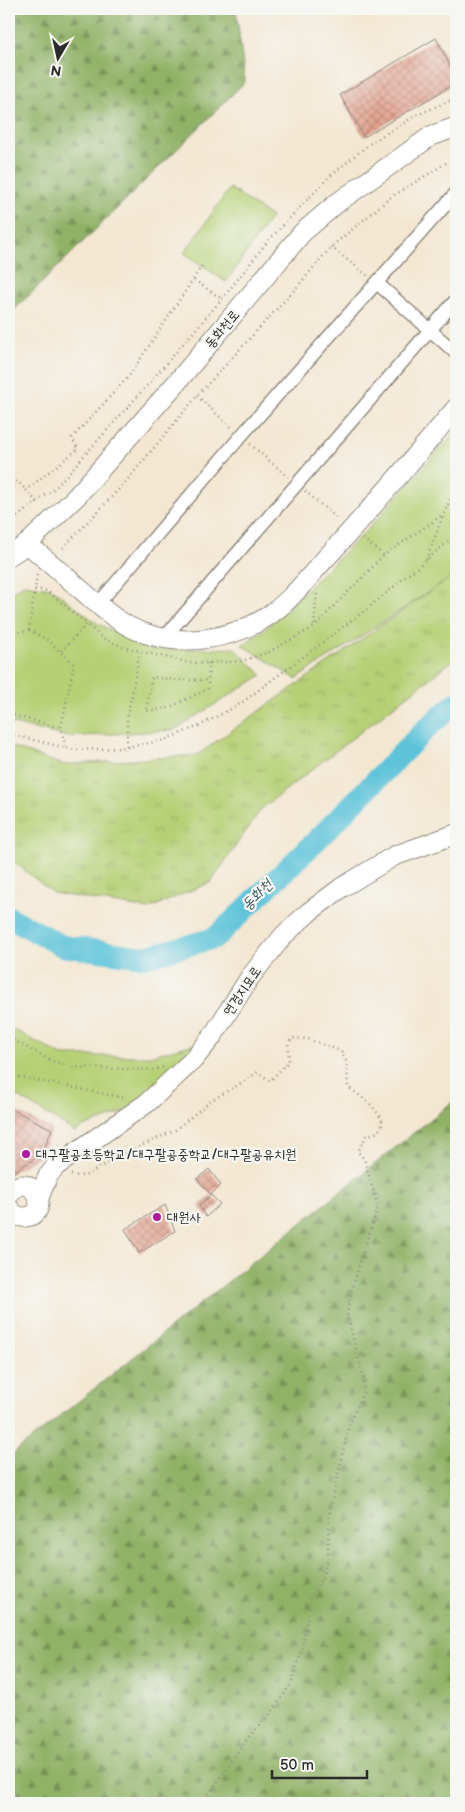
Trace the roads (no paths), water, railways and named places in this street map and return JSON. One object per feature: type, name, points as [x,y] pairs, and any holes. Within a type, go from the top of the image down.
[{"type":"street","name":"동화천로","points":[[9,556],[27,544],[89,483],[178,381],[302,233],[337,203],[431,136],[456,126]]},
{"type":"street","points":[[98,604],[240,436],[456,193]]},
{"type":"street","points":[[377,283],[456,354]]},
{"type":"street","points":[[164,638],[456,300]]},
{"type":"street","points":[[27,544],[109,614],[144,633],[164,638],[189,640],[220,637],[244,629],[265,618],[285,604],[351,531],[456,408]]},
{"type":"street","name":"연경지묘로","points":[[34,1192],[56,1166],[147,1103],[193,1060],[212,1037],[250,977],[284,935],[309,912],[341,888],[394,856],[456,834]]},
{"type":"street","points":[[18,1186],[34,1192],[38,1208],[31,1215],[22,1217],[10,1207],[13,1189],[18,1186]]},
{"type":"waterway","name":"동화천","points":[[9,917],[62,946],[145,957],[215,938],[318,839],[427,728],[456,703]]},
{"type":"place","name":"대구팔공초등학교/대구팔공중학교/대구팔공유치원","points":[[26,1154]]},
{"type":"place","name":"대원사","points":[[157,1217]]}]
